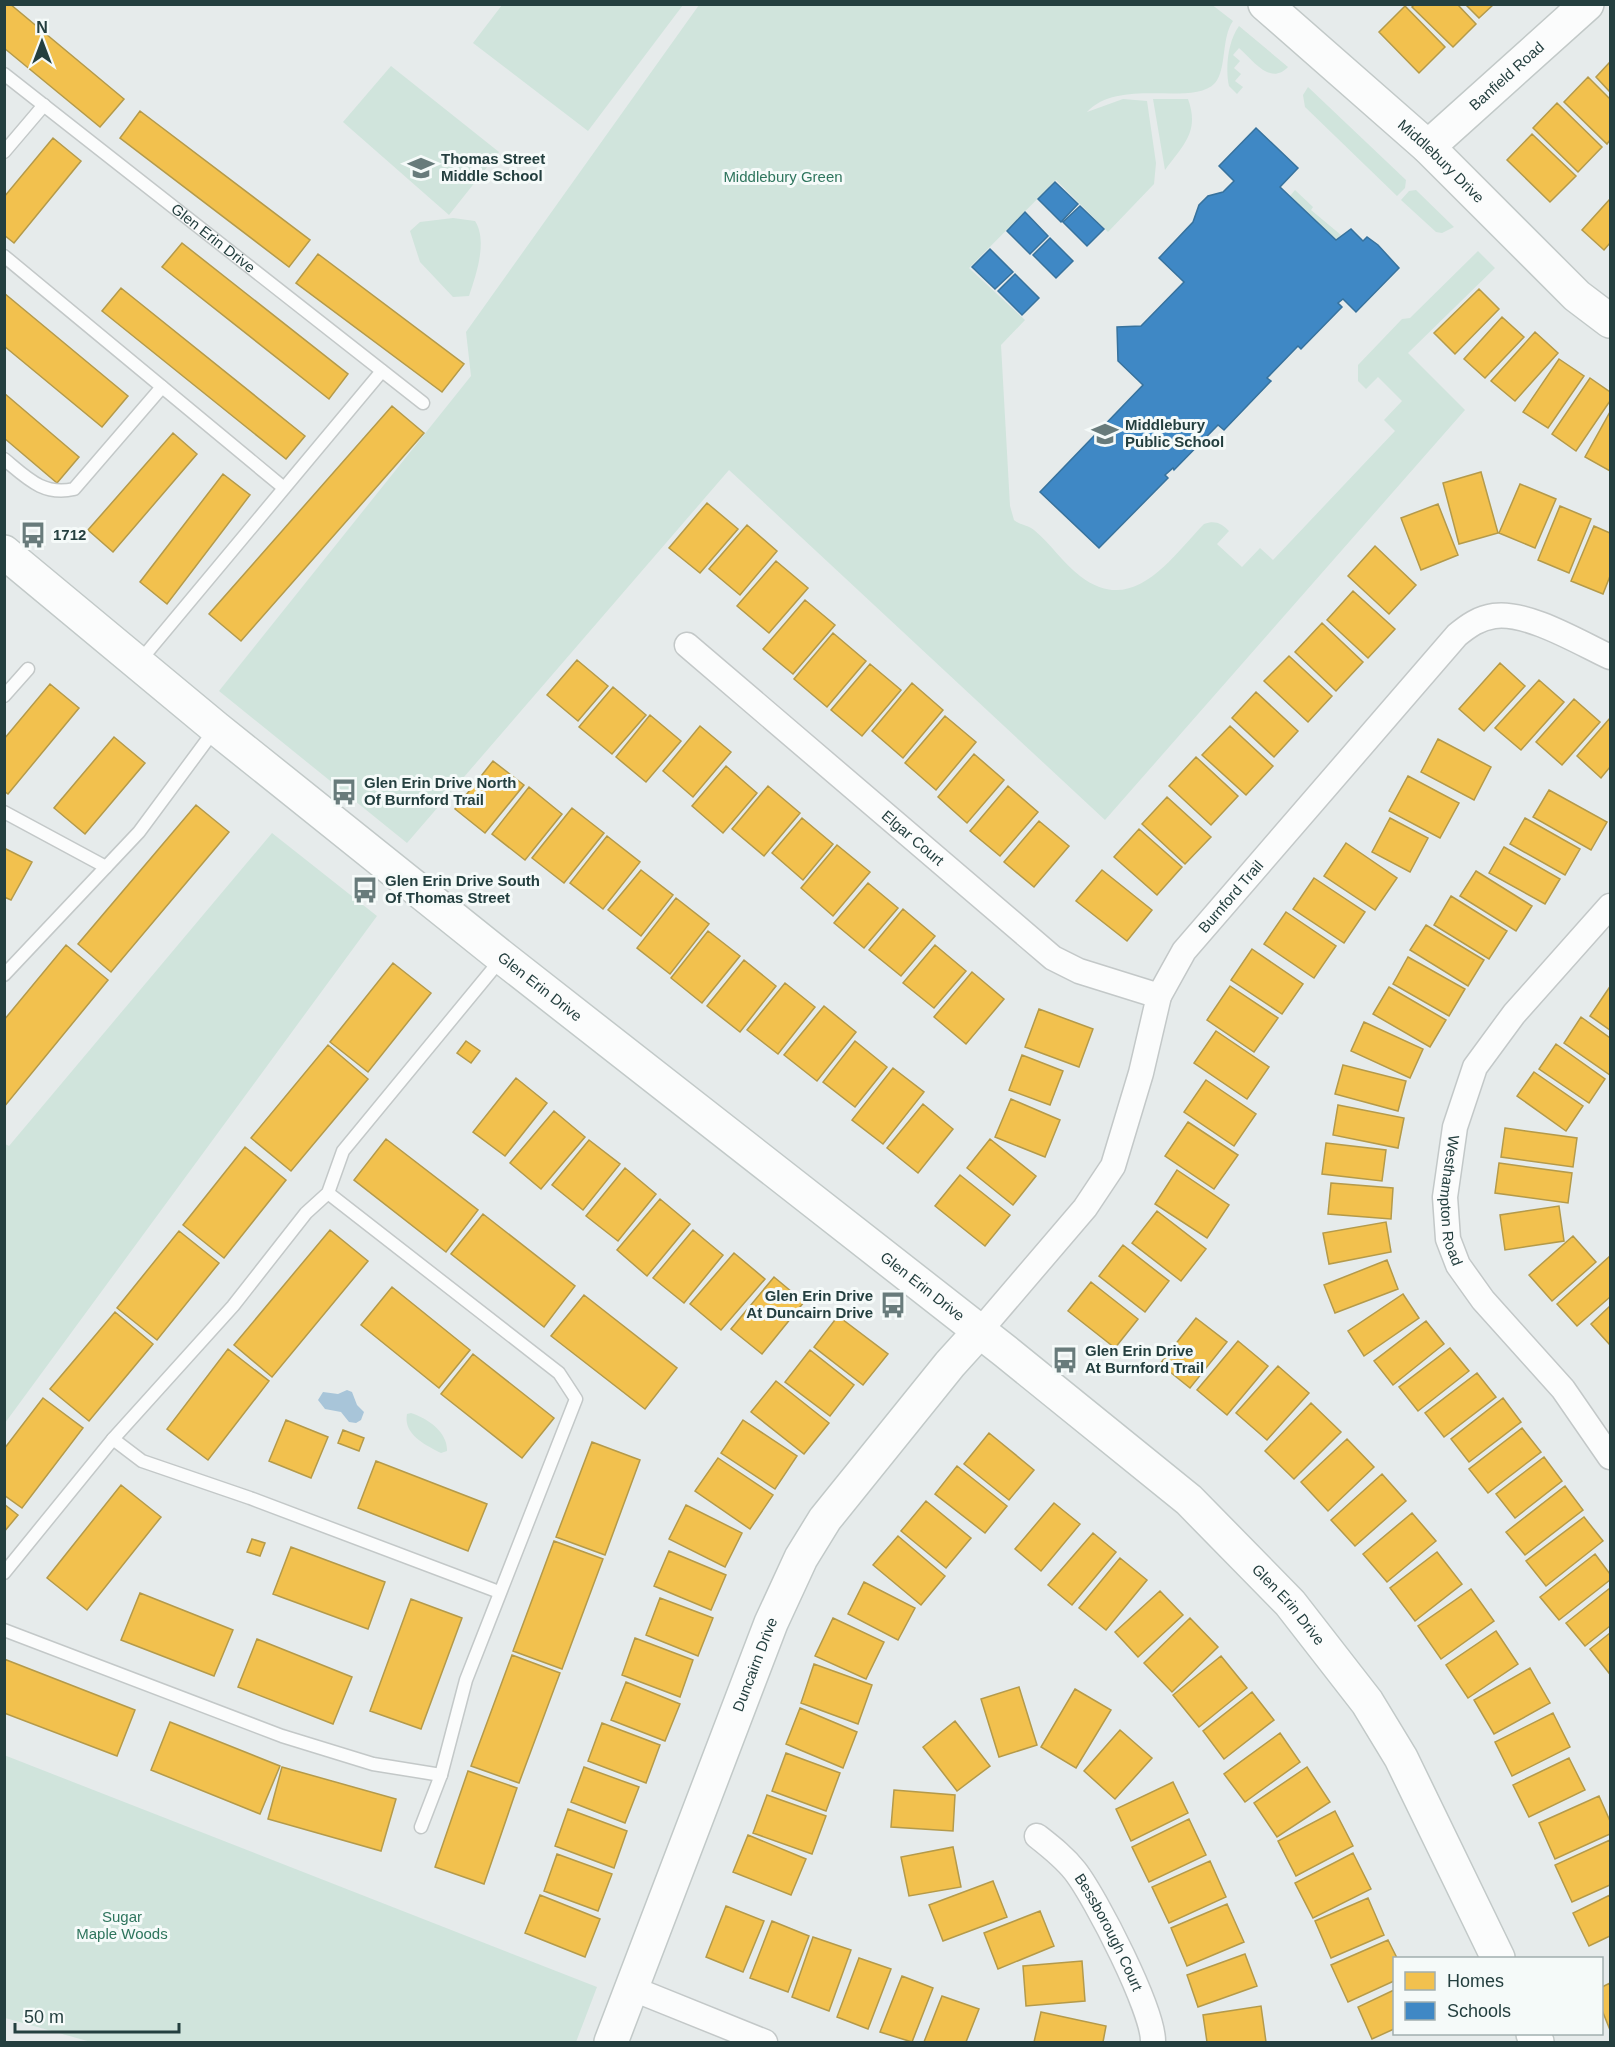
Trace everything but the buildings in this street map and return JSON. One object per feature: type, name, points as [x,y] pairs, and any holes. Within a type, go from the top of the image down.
[{"type":"street","name":"Middlebury Drive","points":[[1265,4],[1428,147],[1577,296],[1611,321]]},
{"type":"street","name":"Banfield Road","points":[[1428,147],[1587,4]]},
{"type":"street","name":"Glen Erin Drive","points":[[4,552],[216,728],[503,958],[1189,1500],[1290,1603],[1367,1702],[1401,1758],[1497,1957]]},
{"type":"street","name":"Burnford Trail","points":[[979,1332],[1084,1208],[1113,1166],[1141,1073],[1159,996],[1184,951],[1457,635],[1474,622],[1493,616],[1510,616],[1535,623],[1611,657]]},
{"type":"street","name":"Elgar Court","points":[[687,645],[1053,958],[1080,971],[1159,996]]},
{"type":"street","name":"Westhampton Road","points":[[1611,906],[1514,1014],[1475,1066],[1455,1126],[1445,1218],[1448,1239],[1458,1265],[1483,1300],[1563,1389],[1611,1457]]},
{"type":"street","name":"Duncairn Drive","points":[[611,2043],[771,1623],[801,1558],[825,1519],[950,1364],[979,1332]]},
{"type":"street","name":"Bessborough Court","points":[[1037,1836],[1058,1852],[1091,1893],[1144,2002],[1153,2043]]},
{"type":"street","points":[[631,1988],[765,2043]]},
{"type":"lane","name":"Glen Erin Drive","points":[[4,74],[423,403]]},
{"type":"lane","points":[[4,152],[44,105]]},
{"type":"lane","points":[[4,256],[284,488]]},
{"type":"lane","points":[[139,662],[382,370]]},
{"type":"lane","points":[[4,459],[33,484],[48,490],[74,489],[162,387]]},
{"type":"lane","points":[[4,696],[28,669]]},
{"type":"lane","points":[[4,975],[139,832],[216,728]]},
{"type":"lane","points":[[4,812],[106,867]]},
{"type":"lane","points":[[4,1573],[113,1439],[233,1306],[306,1213],[328,1193],[343,1151],[503,958]]},
{"type":"lane","points":[[328,1193],[559,1373],[576,1400],[466,1680],[441,1774],[421,1827]]},
{"type":"lane","points":[[113,1439],[142,1461],[250,1498],[499,1592]]},
{"type":"lane","points":[[4,1630],[282,1736],[373,1764],[441,1774]]},
{"type":"green space","name":"Middlebury Green","points":[[1211,4],[1233,21],[1227,36],[1219,77],[1215,83],[1205,90],[1190,93],[1118,96],[1101,102],[1087,112],[1123,99],[1147,101],[1156,163],[1154,184],[1108,232],[1056,180],[969,268],[1025,320],[1001,345],[1010,506],[1014,520],[1034,530],[1080,576],[1099,587],[1117,590],[1134,587],[1149,578],[1164,567],[1204,524],[1211,522],[1218,523],[1229,531],[1217,544],[1242,567],[1260,548],[1273,560],[1395,431],[1384,420],[1402,401],[1378,377],[1366,389],[1358,381],[1358,365],[1402,319],[1410,318],[1478,251],[1495,268],[1408,353],[1465,410],[1105,820],[729,470],[407,843],[219,691],[471,376],[466,332],[699,5]]},
{"type":"green space","points":[[502,5],[683,5],[588,131],[473,43]]},
{"type":"green space","points":[[1239,26],[1288,67],[1275,74],[1268,73],[1239,48],[1233,55],[1240,61],[1234,68],[1241,74],[1235,81],[1243,87],[1237,94],[1229,86],[1228,63],[1232,39]]},
{"type":"green space","points":[[391,66],[499,152],[449,215],[343,122]]},
{"type":"green space","points":[[1308,87],[1406,180],[1405,188],[1397,196],[1305,107],[1303,95]]},
{"type":"green space","points":[[1153,99],[1188,99],[1191,110],[1192,120],[1188,138],[1165,170]]},
{"type":"green space","points":[[1295,190],[1313,207],[1311,210],[1341,235],[1336,240],[1290,196]]},
{"type":"green space","points":[[1416,190],[1454,227],[1442,233],[1436,232],[1401,200],[1409,191]]},
{"type":"green space","points":[[453,218],[475,221],[481,238],[480,258],[469,296],[453,297],[420,262],[410,231],[420,222]]},
{"type":"green space","points":[[272,833],[377,916],[5,1423],[5,1144],[9,1146]]},
{"type":"green space","points":[[411,1413],[424,1418],[440,1432],[447,1451],[441,1453],[423,1443],[412,1433],[407,1421],[407,1414]]},
{"type":"green space","name":"Sugar Maple Woods","points":[[4,1755],[597,1987],[576,2042],[91,2042],[5,2018]]},
{"type":"water","points":[[347,1390],[352,1392],[357,1405],[364,1412],[361,1420],[356,1423],[349,1422],[341,1412],[325,1409],[318,1400],[323,1392],[338,1394]]},
{"type":"place","name":"Thomas Street Middle School","points":[[421,168]]},
{"type":"place","name":"Middlebury Public School","points":[[1105,434]]},
{"type":"place","name":"1712","points":[[33,535]]},
{"type":"place","name":"Glen Erin Drive North Of Burnford Trail","points":[[344,792]]},
{"type":"place","name":"Glen Erin Drive South Of Thomas Street","points":[[365,890]]},
{"type":"place","name":"Glen Erin Drive At Duncairn Drive","points":[[893,1305]]},
{"type":"place","name":"Glen Erin Drive At Burnford Trail","points":[[1065,1360]]}]
